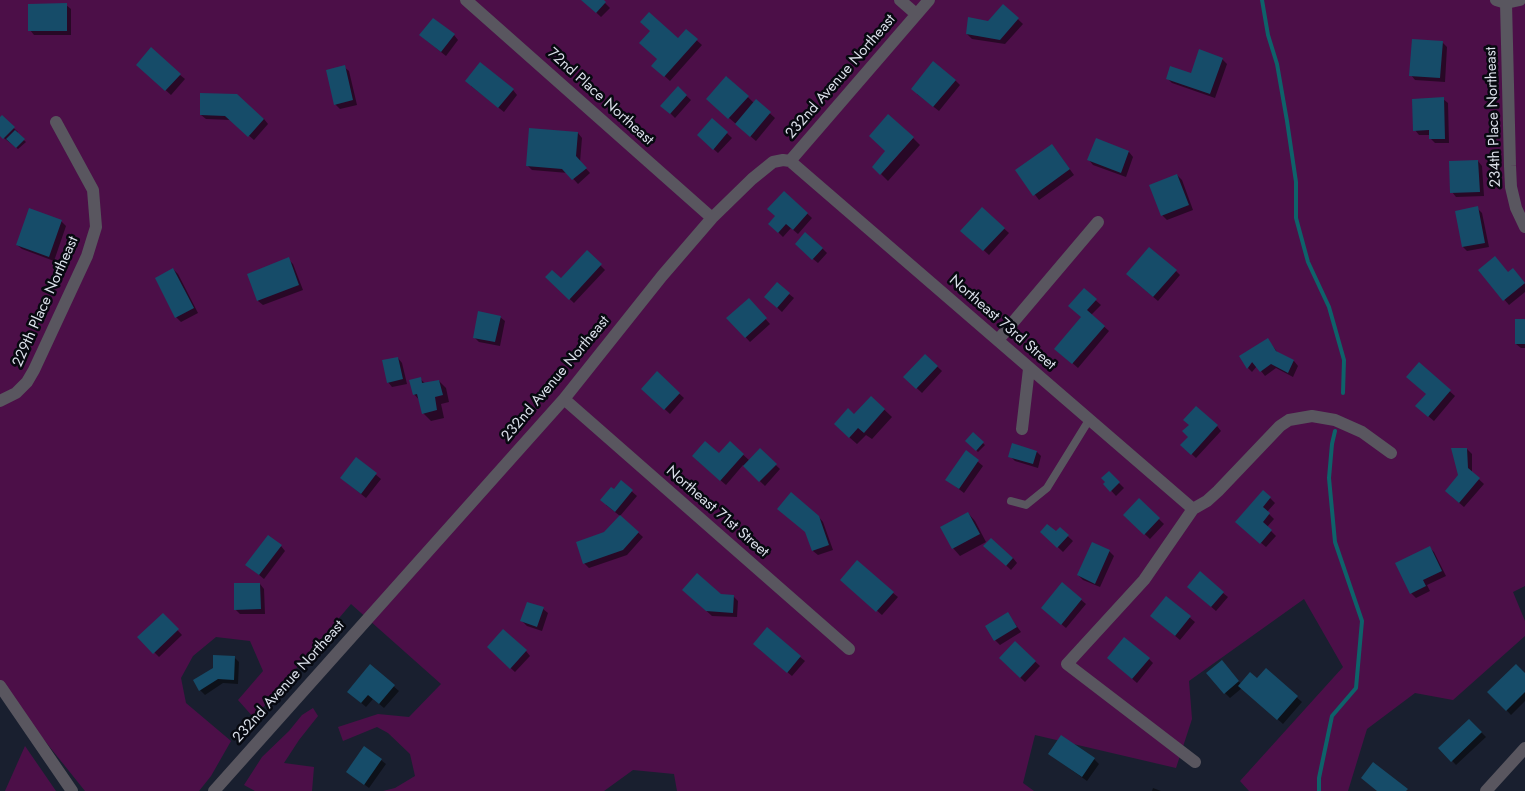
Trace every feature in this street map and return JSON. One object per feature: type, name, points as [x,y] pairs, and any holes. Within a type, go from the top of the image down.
[{"type":"street","name":"72nd Place Northeast","points":[[466,0],[712,218]]},
{"type":"street","points":[[900,0],[916,14]]},
{"type":"street","name":"232nd Avenue Northeast","points":[[214,791],[564,399],[662,276],[712,218],[752,179],[773,162],[790,161],[929,0]]},
{"type":"street","points":[[1501,2],[1520,0]]},
{"type":"street","name":"234th Place Northeast","points":[[1501,2],[1512,187],[1516,208],[1525,227]]},
{"type":"street","name":"229th Place Northeast","points":[[0,400],[16,393],[27,382],[34,370],[87,256],[96,227],[96,205],[93,190],[56,122]]},
{"type":"street","name":"Northeast 73rd Street","points":[[790,161],[1193,510]]},
{"type":"street","points":[[998,340],[1098,222]]},
{"type":"street","points":[[1022,429],[1029,369]]},
{"type":"street","name":"Northeast 71st Street","points":[[564,399],[849,649]]},
{"type":"street","points":[[1195,762],[1071,660],[1144,580],[1193,510],[1218,491],[1280,426],[1289,420],[1312,416],[1353,427],[1391,453]]},
{"type":"street","points":[[0,686],[72,791]]},
{"type":"street","points":[[1486,791],[1525,748]]},
{"type":"lane","points":[[1011,501],[1026,504],[1046,488],[1089,420]]},
{"type":"shaded area","points":[[0,0],[1525,0],[1525,586],[1513,592],[1525,621],[1525,636],[1453,700],[1415,693],[1367,729],[1348,791],[1249,791],[1240,781],[1343,667],[1304,599],[1189,681],[1192,719],[1176,768],[1035,735],[1023,783],[1034,791],[677,791],[674,774],[633,770],[604,791],[383,791],[395,788],[415,776],[410,754],[388,733],[377,727],[343,741],[338,727],[378,714],[409,717],[441,684],[351,604],[254,718],[238,700],[263,671],[250,641],[216,637],[193,656],[181,678],[186,703],[231,741],[211,776],[199,791],[85,791],[0,685]]},
{"type":"shaded area","points":[[313,708],[318,716],[284,763],[314,767],[312,791],[255,791],[244,785],[262,757],[289,731],[302,715]]},
{"type":"shaded area","points":[[25,746],[56,791],[5,791]]},
{"type":"building","points":[[581,0],[604,0],[606,2],[596,13]]},
{"type":"building","points":[[67,3],[67,31],[28,31],[28,4]]},
{"type":"building","points":[[1003,4],[1019,18],[1000,40],[966,34],[968,17],[988,21]]},
{"type":"building","points":[[649,12],[678,38],[686,29],[698,39],[664,77],[651,66],[657,59],[639,43],[650,31],[640,22]]},
{"type":"building","points":[[433,18],[455,34],[441,52],[419,35]]},
{"type":"building","points":[[1412,39],[1443,41],[1440,78],[1409,76]]},
{"type":"building","points":[[151,47],[181,74],[165,91],[136,65]]},
{"type":"building","points":[[1199,49],[1223,58],[1210,94],[1166,79],[1170,66],[1191,73]]},
{"type":"building","points":[[933,61],[956,80],[933,107],[911,89]]},
{"type":"building","points":[[480,62],[514,89],[498,108],[465,81]]},
{"type":"building","points":[[345,65],[353,100],[334,105],[326,70]]},
{"type":"building","points":[[726,76],[749,96],[728,119],[706,99]]},
{"type":"building","points":[[678,86],[687,95],[670,114],[660,106]]},
{"type":"building","points":[[200,93],[237,94],[264,119],[248,137],[225,116],[200,115]]},
{"type":"building","points":[[1444,97],[1445,139],[1429,139],[1429,130],[1413,131],[1412,99]]},
{"type":"building","points":[[756,99],[771,112],[750,137],[735,124]]},
{"type":"building","points":[[888,114],[914,137],[880,175],[872,167],[885,151],[869,136]]},
{"type":"building","points":[[2,115],[15,127],[3,139],[0,136],[0,117]]},
{"type":"building","points":[[712,118],[728,132],[713,150],[697,135]]},
{"type":"building","points":[[529,128],[578,132],[576,156],[587,168],[572,180],[562,169],[526,166]]},
{"type":"building","points":[[15,130],[25,139],[16,148],[6,139]]},
{"type":"building","points":[[1096,138],[1129,151],[1121,173],[1087,160]]},
{"type":"building","points":[[1052,144],[1070,169],[1033,196],[1015,170]]},
{"type":"building","points":[[1478,160],[1480,192],[1450,193],[1449,161]]},
{"type":"building","points":[[1177,174],[1189,205],[1161,216],[1149,185]]},
{"type":"building","points":[[784,191],[808,213],[793,230],[786,224],[778,233],[768,224],[775,216],[767,209]]},
{"type":"building","points":[[1478,206],[1485,243],[1462,247],[1455,211]]},
{"type":"building","points":[[982,207],[1005,228],[983,251],[960,231]]},
{"type":"building","points":[[29,208],[62,220],[49,257],[16,245]]},
{"type":"building","points":[[805,232],[823,248],[812,260],[795,244]]},
{"type":"building","points":[[1149,247],[1177,270],[1153,297],[1126,274]]},
{"type":"building","points":[[587,250],[602,264],[569,300],[545,277],[552,270],[561,278]]},
{"type":"building","points":[[1495,256],[1508,272],[1513,268],[1525,283],[1503,301],[1478,270]]},
{"type":"building","points":[[289,257],[299,285],[257,301],[247,274]]},
{"type":"building","points":[[173,268],[194,308],[175,318],[155,278]]},
{"type":"building","points":[[777,282],[790,293],[777,308],[764,297]]},
{"type":"building","points":[[1084,288],[1097,299],[1087,310],[1105,326],[1072,364],[1054,349],[1081,317],[1068,306]]},
{"type":"building","points":[[749,298],[767,318],[745,338],[726,318]]},
{"type":"building","points":[[478,311],[501,316],[495,342],[473,338]]},
{"type":"building","points":[[1515,319],[1525,319],[1525,344],[1515,344]]},
{"type":"building","points":[[1268,338],[1276,351],[1294,360],[1288,373],[1271,364],[1260,372],[1252,362],[1247,369],[1239,356]]},
{"type":"building","points":[[925,354],[938,366],[916,389],[903,377]]},
{"type":"building","points":[[398,357],[403,379],[387,383],[382,360]]},
{"type":"building","points":[[1419,362],[1451,390],[1428,417],[1415,406],[1426,394],[1406,377]]},
{"type":"building","points":[[657,371],[680,393],[664,410],[641,389]]},
{"type":"building","points":[[421,377],[422,383],[439,380],[443,395],[435,397],[437,410],[422,414],[417,394],[413,395],[409,380]]},
{"type":"building","points":[[871,396],[885,409],[864,433],[858,428],[849,438],[834,424],[848,408],[854,414]]},
{"type":"building","points":[[1196,406],[1218,425],[1191,455],[1180,445],[1188,437],[1182,431],[1189,425],[1183,420]]},
{"type":"building","points":[[973,432],[984,442],[976,451],[965,441]]},
{"type":"building","points":[[705,441],[719,453],[730,441],[744,454],[720,481],[692,456]]},
{"type":"building","points":[[1012,443],[1037,451],[1033,464],[1008,457]]},
{"type":"building","points":[[760,448],[777,464],[759,482],[743,466]]},
{"type":"building","points":[[1451,448],[1467,448],[1468,468],[1480,478],[1459,503],[1445,491],[1458,475]]},
{"type":"building","points":[[966,450],[979,460],[959,489],[945,480]]},
{"type":"building","points":[[356,457],[377,473],[361,494],[340,478]]},
{"type":"building","points":[[1109,471],[1120,482],[1110,492],[1103,484],[1105,482],[1101,478]]},
{"type":"building","points":[[621,480],[633,490],[615,512],[600,500],[611,487],[614,489]]},
{"type":"building","points":[[1263,490],[1271,497],[1263,507],[1270,513],[1263,522],[1272,530],[1260,544],[1235,522]]},
{"type":"building","points":[[791,492],[819,516],[829,545],[812,551],[805,532],[777,509]]},
{"type":"building","points":[[1139,498],[1160,518],[1144,535],[1123,515]]},
{"type":"building","points":[[968,512],[980,534],[952,549],[940,527]]},
{"type":"building","points":[[620,515],[639,532],[623,550],[583,564],[576,542],[604,532]]},
{"type":"building","points":[[1047,524],[1056,531],[1060,527],[1069,535],[1057,548],[1040,532]]},
{"type":"building","points":[[268,535],[282,545],[259,575],[245,565]]},
{"type":"building","points":[[991,538],[1013,558],[1006,566],[983,546]]},
{"type":"building","points":[[1092,542],[1110,550],[1095,584],[1077,575]]},
{"type":"building","points":[[1430,546],[1442,571],[1423,580],[1426,586],[1410,594],[1395,563]]},
{"type":"building","points":[[857,560],[894,592],[876,612],[840,580]]},
{"type":"building","points":[[1200,571],[1224,592],[1211,607],[1187,587]]},
{"type":"building","points":[[697,573],[721,594],[734,595],[733,613],[706,611],[682,590]]},
{"type":"building","points":[[1062,582],[1082,599],[1061,625],[1041,608]]},
{"type":"building","points":[[234,583],[260,583],[261,609],[234,610]]},
{"type":"building","points":[[1166,596],[1191,616],[1175,636],[1150,616]]},
{"type":"building","points":[[527,602],[544,607],[537,627],[520,621]]},
{"type":"building","points":[[1008,612],[1017,627],[994,641],[985,626]]},
{"type":"building","points":[[163,613],[179,629],[153,654],[137,637]]},
{"type":"building","points":[[767,627],[801,656],[787,673],[753,644]]},
{"type":"building","points":[[503,629],[527,650],[510,669],[487,647]]},
{"type":"building","points":[[1124,637],[1150,658],[1132,679],[1107,658]]},
{"type":"building","points":[[1015,641],[1036,661],[1020,678],[999,658]]},
{"type":"building","points":[[213,655],[235,656],[234,680],[218,679],[199,691],[193,680],[213,668]]},
{"type":"building","points":[[1222,660],[1239,681],[1224,694],[1206,673]]},
{"type":"building","points":[[370,664],[395,685],[379,704],[368,695],[361,703],[347,692]]},
{"type":"building","points":[[1516,664],[1525,673],[1525,692],[1506,711],[1487,692]]},
{"type":"building","points":[[1266,668],[1298,696],[1277,720],[1238,686],[1250,672],[1257,678]]},
{"type":"building","points":[[1469,719],[1482,732],[1451,762],[1438,748]]},
{"type":"building","points":[[1061,735],[1095,758],[1082,777],[1048,754]]},
{"type":"building","points":[[364,746],[382,759],[364,785],[346,772]]},
{"type":"building","points":[[1373,762],[1408,789],[1406,791],[1377,791],[1361,778]]},
{"type":"waterway","points":[[1262,0],[1268,35],[1277,64],[1287,121],[1296,182],[1296,218],[1308,262],[1329,307],[1344,360],[1343,393]]},
{"type":"waterway","points":[[1319,791],[1319,778],[1332,716],[1356,688],[1362,621],[1335,542],[1329,478],[1335,431]]}]
